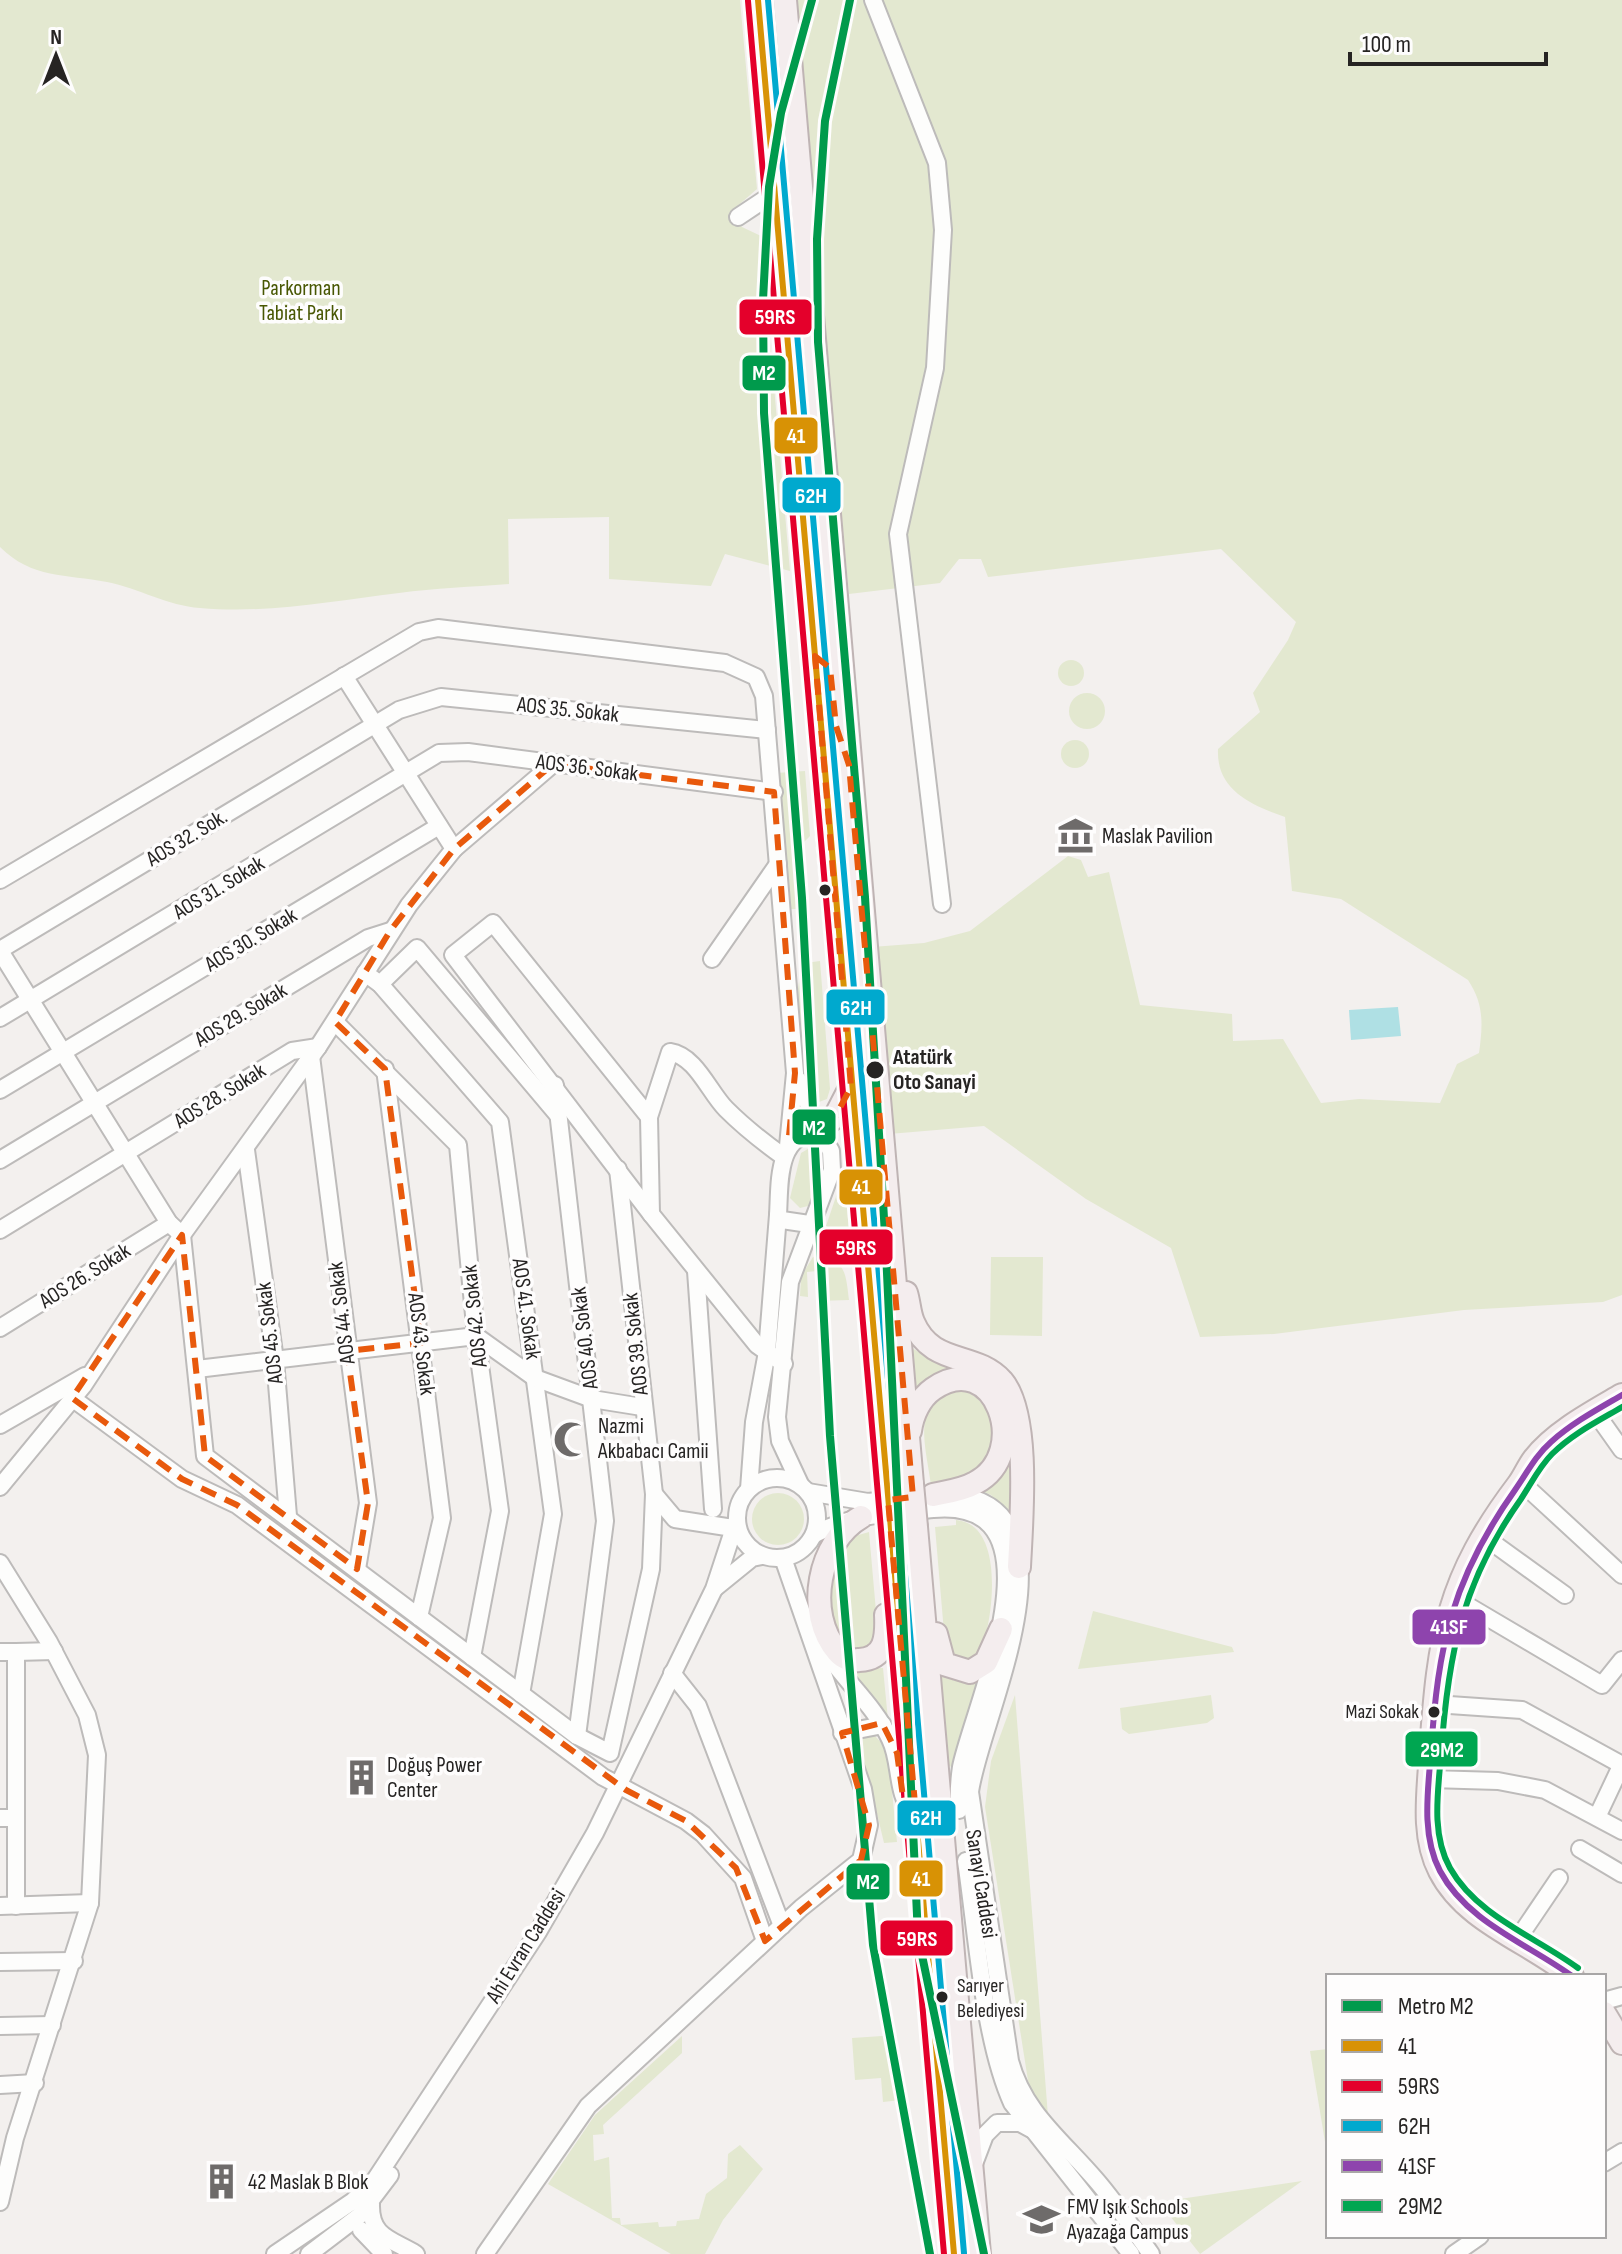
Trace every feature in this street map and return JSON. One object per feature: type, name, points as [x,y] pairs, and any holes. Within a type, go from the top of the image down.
[{"type":"main road","points":[[758,0],[954,2254]]},
{"type":"main road","points":[[785,0],[979,2254]]},
{"type":"main road","points":[[815,656],[830,668],[836,726],[849,765]]},
{"type":"main road","points":[[819,1130],[835,1117],[851,1087]]},
{"type":"main road","points":[[893,1265],[905,1290],[914,1324],[923,1338],[944,1356],[972,1363],[994,1374],[1012,1399],[1019,1430],[1019,1567]]},
{"type":"main road","points":[[908,1448],[916,1410],[927,1393],[943,1382],[969,1380],[985,1387],[992,1395],[1004,1420],[1003,1445],[997,1464],[972,1485],[933,1495]]},
{"type":"main road","points":[[1569,1974],[1464,1903],[1438,1868],[1431,1847],[1428,1814],[1435,1704],[1445,1629],[1453,1597],[1463,1568],[1482,1535],[1521,1482],[1622,1395]]},
{"type":"main road","points":[[1596,1415],[1622,1406]]},
{"type":"main road","points":[[861,1517],[847,1525],[832,1541],[821,1580],[825,1623],[830,1640],[844,1657],[867,1660],[881,1650],[887,1632],[886,1596],[894,1567]]},
{"type":"main road","points":[[921,1594],[933,1620],[939,1657],[953,1669],[970,1672],[979,1668],[991,1653],[1001,1629]]},
{"type":"main road","points":[[1606,2016],[1622,2043]]},
{"type":"street","points":[[873,0],[937,163],[943,230],[935,368],[898,534],[942,904]]},
{"type":"street","points":[[738,217],[777,191]]},
{"type":"street","points":[[0,880],[419,632],[438,628],[710,661],[742,668],[756,677],[764,696],[774,792],[795,1073],[778,1215],[767,1352],[754,1422],[746,1492],[735,1525],[744,1542],[762,1556],[783,1558],[802,1550],[815,1534],[817,1512],[780,1441],[777,1417],[790,1282],[809,1224],[820,1206],[832,1170],[831,1151],[795,1073]]},
{"type":"street","points":[[344,676],[454,849]]},
{"type":"street","name":"AOS 35. Sokak","points":[[375,725],[399,710],[441,697],[767,730]]},
{"type":"street","name":"AOS 32. Sok.","points":[[0,951],[375,725]]},
{"type":"street","name":"AOS 36. Sokak","points":[[407,775],[439,753],[451,751],[774,792]]},
{"type":"street","points":[[0,1487],[7,1470],[92,1372],[182,1235],[315,1052],[390,931],[454,849],[553,764]]},
{"type":"street","name":"AOS 31. Sokak","points":[[0,1018],[407,775]]},
{"type":"street","name":"AOS 30. Sokak","points":[[0,1090],[439,826]]},
{"type":"street","points":[[712,959],[778,864]]},
{"type":"street","points":[[649,1117],[493,923],[453,955],[696,1271],[757,1345],[784,1364]]},
{"type":"street","name":"AOS 29. Sokak","points":[[0,1160],[368,938],[390,931]]},
{"type":"street","points":[[380,984],[417,948],[558,1115]]},
{"type":"street","points":[[0,951],[126,1156],[169,1223],[182,1235],[205,1456],[577,1736]]},
{"type":"street","name":"AOS 41. Sokak","points":[[365,973],[380,984],[500,1122],[553,1514],[521,1694]]},
{"type":"street","name":"AOS 42. Sokak","points":[[335,1022],[458,1145],[476,1336],[500,1511],[472,1657]]},
{"type":"street","name":"AOS 28. Sokak","points":[[0,1230],[126,1156],[292,1051],[315,1052]]},
{"type":"street","name":"AOS 44. Sokak","points":[[315,1052],[347,1351],[368,1503],[357,1569]]},
{"type":"street","points":[[651,1214],[649,1117],[670,1052],[679,1053],[699,1072],[725,1108],[786,1151]]},
{"type":"street","name":"AOS 43. Sokak","points":[[385,1069],[442,1518],[419,1617]]},
{"type":"street","name":"AOS 40. Sokak","points":[[554,1084],[605,1521],[577,1736]]},
{"type":"street","points":[[786,1151],[801,1135],[819,1130]]},
{"type":"street","name":"AOS 45. Sokak","points":[[246,1150],[275,1360],[288,1516]]},
{"type":"street","name":"AOS 39. Sokak","points":[[577,1736],[610,1753],[654,1542],[654,1494],[618,1169]]},
{"type":"street","points":[[778,1215],[782,1220],[809,1224]]},
{"type":"street","name":"AOS 26. Sokak","points":[[0,1328],[169,1223]]},
{"type":"street","points":[[696,1271],[713,1509]]},
{"type":"street","points":[[197,1369],[476,1336],[535,1378],[592,1399],[642,1407]]},
{"type":"street","points":[[0,1425],[92,1372]]},
{"type":"street","points":[[72,1398],[182,1479],[237,1505],[621,1788],[686,1821],[736,1868],[765,1941]]},
{"type":"street","points":[[1596,1415],[1622,1450]]},
{"type":"street","points":[[693,1521],[746,1492],[758,1482],[779,1477],[804,1488],[868,1502],[933,1495],[968,1496],[994,1508],[1013,1538],[1019,1567]]},
{"type":"street","points":[[1521,1482],[1622,1575]]},
{"type":"street","points":[[654,1494],[675,1519],[735,1525]]},
{"type":"street","name":"Sanayi Caddesi","points":[[815,1534],[861,1517],[945,1508],[971,1512],[984,1519],[993,1529],[1001,1547],[1004,1592],[1001,1629],[994,1665],[961,1766],[958,1802],[999,2065],[1012,2103],[1131,2254]]},
{"type":"street","points":[[654,1542],[675,1519]]},
{"type":"street","name":"Ahi Evran Caddesi","points":[[309,2254],[344,2230],[371,2204],[564,1905],[714,1589],[735,1525]]},
{"type":"street","points":[[1482,1535],[1565,1595]]},
{"type":"street","name":"Ahi Evran Caddesi","points":[[714,1589],[752,1558],[762,1556]]},
{"type":"street","points":[[783,1558],[802,1605],[832,1663],[883,1725],[897,1753],[903,1797],[916,1815]]},
{"type":"street","points":[[0,1563],[54,1651],[87,1715],[97,1755],[90,1903],[35,2083],[8,2138],[0,2202]]},
{"type":"street","name":"Sanayi Caddesi","points":[[1019,1567],[1015,1635],[976,1754],[970,1792],[971,1823],[1010,2061],[1019,2089],[1030,2108],[1096,2179],[1151,2254]]},
{"type":"street","points":[[1453,1597],[1602,1685],[1622,1660]]},
{"type":"street","points":[[485,2254],[588,2106],[765,1941],[861,1860],[869,1825],[863,1789],[812,1646],[802,1605]]},
{"type":"street","points":[[54,1651],[8,1652],[8,1906],[90,1903]]},
{"type":"street","points":[[672,1673],[698,1706],[782,1926]]},
{"type":"street","points":[[1435,1704],[1522,1710],[1622,1764],[1597,1817]]},
{"type":"street","points":[[842,1733],[883,1725]]},
{"type":"street","points":[[1430,1779],[1498,1781],[1545,1790],[1622,1831]]},
{"type":"street","name":"Ahi Evran Caddesi","points":[[275,2254],[353,2201],[375,2180],[538,1932],[621,1788]]},
{"type":"street","points":[[1580,1849],[1622,1874]]},
{"type":"street","points":[[1517,1940],[1559,1878]]},
{"type":"street","points":[[0,1962],[74,1961]]},
{"type":"street","points":[[0,2026],[52,2025]]},
{"type":"street","points":[[0,2085],[35,2083]]},
{"type":"street","points":[[972,2170],[979,2147],[997,2123],[1020,2123],[1036,2133]]},
{"type":"street","points":[[371,2204],[372,2225],[378,2232],[416,2254]]},
{"type":"street","points":[[344,2230],[362,2230],[384,2254]]},
{"type":"street","points":[[1454,2254],[1477,2238]]},
{"type":"street","points":[[1466,2254],[1490,2238]]},
{"type":"highlighted area","points":[[815,656],[830,668],[836,726],[849,765],[913,1497],[888,1500],[916,1815],[903,1797],[897,1753],[882,1723],[842,1733],[869,1825],[861,1860],[765,1941],[736,1868],[686,1821],[626,1790],[237,1505],[182,1479],[72,1398],[182,1235],[205,1456],[357,1569],[368,1503],[347,1351],[421,1343],[385,1069],[335,1022],[390,931],[454,849],[553,764],[774,792],[795,1073],[789,1136],[835,1117],[851,1087]]},
{"type":"green space","name":"Parkorman Tabiat Parkı","points":[[0,0],[740,0],[757,189],[734,209],[742,227],[761,236],[790,571],[725,554],[711,586],[609,579],[609,517],[508,519],[509,584],[413,591],[275,608],[188,607],[119,585],[50,574],[24,565],[12,557],[0,547]]},
{"type":"green space","points":[[794,0],[1622,0],[1622,1295],[1603,1302],[1464,1310],[1274,1334],[1200,1337],[1171,1248],[1086,1199],[984,1126],[889,1134],[872,947],[924,943],[970,931],[1068,856],[1081,860],[1088,877],[1109,872],[1140,1005],[1232,1014],[1233,1041],[1283,1039],[1321,1103],[1359,1099],[1440,1103],[1457,1064],[1479,1053],[1481,1015],[1477,997],[1468,980],[1341,899],[1292,891],[1285,817],[1248,801],[1229,785],[1223,775],[1218,749],[1260,712],[1253,693],[1288,640],[1296,622],[1221,549],[988,577],[981,559],[959,559],[940,583],[849,594]]},
{"type":"green space","points":[[1071,660],[1080,664],[1084,673],[1080,682],[1071,686],[1062,682],[1058,673],[1062,664]]},
{"type":"green space","points":[[1087,693],[1100,698],[1105,711],[1100,724],[1087,729],[1074,724],[1069,711],[1074,698]]},
{"type":"green space","points":[[1075,740],[1085,744],[1089,754],[1085,764],[1075,768],[1065,764],[1061,754],[1065,744]]},
{"type":"green space","points":[[805,771],[810,836],[797,849],[800,909],[785,909],[776,773]]},
{"type":"green space","points":[[820,961],[830,1089],[827,1099],[819,1102],[812,1099],[800,1048],[797,995],[805,963]]},
{"type":"green space","points":[[813,1146],[819,1148],[821,1155],[819,1178],[808,1206],[800,1208],[790,1198],[801,1153]]},
{"type":"green space","points":[[844,1173],[850,1243],[826,1226]]},
{"type":"green space","points":[[823,1256],[841,1267],[849,1300],[818,1301],[817,1271],[807,1272],[808,1297],[800,1296],[801,1276],[813,1257]]},
{"type":"green space","points":[[991,1257],[1043,1257],[1042,1336],[990,1335]]},
{"type":"green space","points":[[911,1347],[933,1362],[953,1368],[953,1372],[917,1392]]},
{"type":"green space","points":[[957,1388],[969,1392],[986,1408],[994,1430],[991,1454],[973,1474],[931,1486],[925,1419],[936,1399]]},
{"type":"green space","points":[[1009,1463],[1012,1520],[991,1495],[980,1491],[999,1478]]},
{"type":"green space","points":[[778,1493],[796,1501],[804,1519],[796,1537],[778,1545],[760,1537],[752,1519],[760,1501]]},
{"type":"green space","points":[[956,1520],[972,1526],[983,1539],[992,1578],[984,1641],[979,1656],[967,1661],[952,1657],[945,1644],[935,1527],[956,1525]]},
{"type":"green space","points":[[869,1532],[878,1634],[877,1641],[864,1652],[847,1648],[840,1640],[831,1613],[828,1575],[848,1538]]},
{"type":"green space","points":[[1093,1611],[1232,1647],[1234,1652],[1078,1669]]},
{"type":"green space","points":[[883,1668],[888,1720],[844,1669]]},
{"type":"green space","points":[[940,1674],[955,1681],[980,1681],[952,1767],[949,1766]]},
{"type":"green space","points":[[1015,1695],[1048,2116],[1029,2087],[985,1807],[991,1761]]},
{"type":"green space","points":[[1211,1695],[1214,1718],[1207,1723],[1129,1734],[1122,1729],[1120,1708]]},
{"type":"green space","points":[[875,1736],[888,1750],[897,1842],[884,1843],[871,1788],[854,1739]]},
{"type":"green space","points":[[897,2035],[901,2100],[883,2102],[881,2078],[855,2080],[852,2038]]},
{"type":"green space","points":[[682,2036],[682,2053],[603,2125],[604,2134],[593,2135],[594,2161],[609,2157],[612,2218],[620,2218],[621,2225],[658,2222],[659,2227],[676,2226],[677,2221],[699,2219],[706,2194],[727,2178],[728,2154],[740,2145],[763,2169],[723,2220],[705,2254],[671,2254],[548,2184],[595,2115]]},
{"type":"green space","points":[[1326,2049],[1326,2148],[1310,2051]]},
{"type":"green space","points":[[1302,2181],[1200,2254],[1159,2202]]},
{"type":"water","points":[[1398,1007],[1401,1036],[1351,1040],[1349,1010]]},
{"type":"metro line","name":"M2","points":[[812,0],[781,113],[769,187],[763,300],[764,413],[802,898],[830,1436],[873,1945],[930,2254]]},
{"type":"metro line","name":"M2","points":[[850,0],[825,121],[817,239],[818,342],[865,897],[886,1252],[918,1936],[984,2254]]},
{"type":"transit line","name":"41","points":[[758,0],[954,2254]]},
{"type":"transit line","name":"62H","points":[[768,0],[964,2253]]},
{"type":"transit line","name":"59RS","points":[[748,1],[944,2254]]},
{"type":"transit line","name":"41SF","points":[[1569,1974],[1482,1918],[1452,1889],[1440,1871],[1430,1843],[1427,1812],[1434,1714],[1438,1678],[1452,1614],[1476,1553],[1494,1522],[1545,1447],[1576,1422],[1622,1395]]},
{"type":"transit line","name":"29M2","points":[[1578,1968],[1491,1913],[1462,1885],[1450,1868],[1440,1841],[1438,1783],[1454,1652],[1472,1590],[1485,1560],[1547,1459],[1577,1434],[1622,1407]]},
{"type":"place","name":"Maslak Pavilion","points":[[1076,836]]},
{"type":"place","name":"Atatürk Oto Sanayi","points":[[875,1070]]},
{"type":"place","name":"Nazmi Akbabacı Camii","points":[[572,1439]]},
{"type":"place","name":"Mazi Sokak","points":[[1434,1712]]},
{"type":"place","name":"Doğuş Power Center","points":[[361,1778]]},
{"type":"place","name":"Sarıyer Belediyesi","points":[[942,1997]]},
{"type":"place","name":"42 Maslak B Blok","points":[[222,2182]]},
{"type":"place","name":"FMV Işık Schools Ayazağa Campus","points":[[1041,2220]]}]
